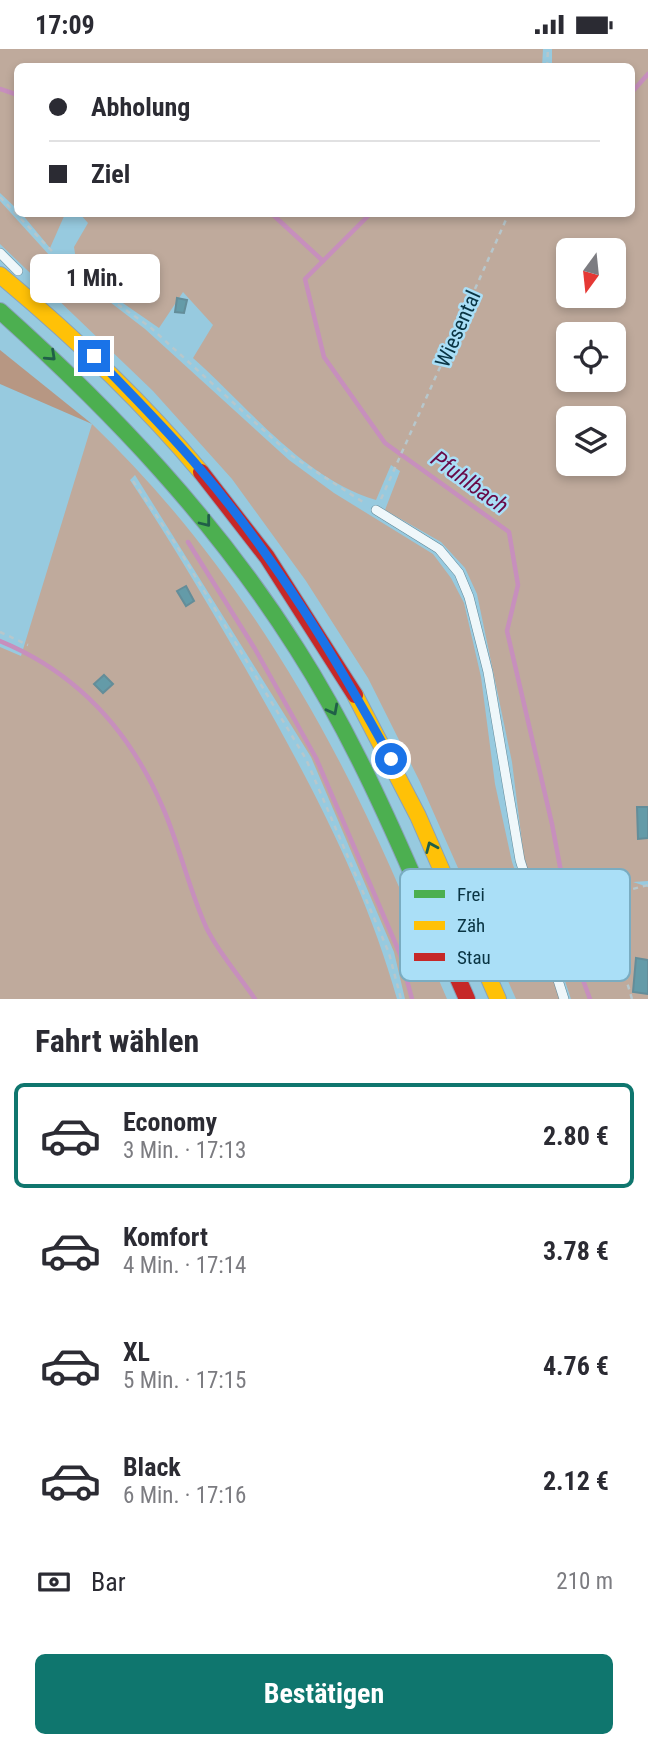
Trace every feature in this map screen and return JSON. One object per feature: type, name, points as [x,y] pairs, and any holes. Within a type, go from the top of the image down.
[{"type":"highway","points":[[0,275],[33,300],[103,365],[202,471],[249,531],[304,611],[391,759],[440,869]]},
{"type":"highway","points":[[0,311],[86,388],[138,441],[229,550],[284,629],[330,705],[368,778],[409,869]]},
{"type":"highway","points":[[459,981],[467,999]]},
{"type":"highway","points":[[490,981],[498,999]]},
{"type":"lane","points":[[0,254],[24,277],[33,300]]},
{"type":"lane","points":[[376,510],[439,549],[459,573],[469,597],[488,672],[523,869]]},
{"type":"lane","points":[[558,981],[564,999]]},
{"type":"path","points":[[0,197],[14,212]]},
{"type":"path","points":[[18,217],[56,259],[150,327],[292,456],[376,510]]},
{"type":"path","name":"Wiesental","points":[[376,510],[507,217]]},
{"type":"path","points":[[134,481],[175,543],[306,759],[389,953],[401,999]]},
{"type":"path","points":[[0,632],[28,645]]},
{"type":"path","points":[[630,890],[648,885]]},
{"type":"path","points":[[627,981],[632,999]]},
{"type":"shaded area","points":[[0,49],[543,49],[542,63],[14,63],[14,206],[0,193]]},
{"type":"shaded area","points":[[552,49],[648,49],[648,881],[633,882],[648,887],[648,999],[571,999],[565,981],[630,981],[630,869],[528,869],[512,762],[477,594],[465,568],[441,542],[385,510],[400,471],[391,465],[376,500],[349,490],[324,475],[278,439],[193,358],[213,325],[183,292],[159,328],[78,272],[74,247],[88,223],[83,217],[635,217],[635,63],[552,63]]},
{"type":"shaded area","points":[[0,201],[50,256],[145,329],[289,460],[334,493],[433,554],[451,578],[464,603],[481,677],[495,784],[514,869],[458,869],[420,782],[368,678],[306,581],[232,479],[153,391],[0,244]]},
{"type":"shaded area","points":[[24,217],[64,217],[50,248]]},
{"type":"shaded area","points":[[0,350],[92,424],[0,384]]},
{"type":"shaded area","points":[[92,424],[170,506],[205,550],[270,643],[328,740],[400,891],[400,978],[394,952],[311,757],[135,475],[130,480],[230,642],[311,787],[368,912],[397,999],[0,999],[0,647],[21,656]]},
{"type":"shaded area","points":[[401,981],[439,981],[447,999],[405,999]]},
{"type":"shaded area","points":[[508,981],[554,981],[560,999],[516,999]]},
{"type":"building","points":[[177,298],[187,300],[184,313],[175,312]]},
{"type":"building","points":[[186,586],[194,601],[186,606],[177,591]]},
{"type":"building","points":[[104,675],[113,684],[103,693],[94,684]]},
{"type":"building","points":[[637,807],[648,807],[648,838],[638,839]]},
{"type":"building","points":[[636,958],[648,960],[648,994],[633,992]]},
{"type":"waterway","name":"Pfuhlbach","points":[[635,89],[648,74]]},
{"type":"waterway","points":[[0,89],[14,94]]},
{"type":"waterway","points":[[275,217],[323,261]]},
{"type":"waterway","name":"Pfuhlbach","points":[[367,217],[305,279],[324,357],[385,443],[509,532],[518,585],[507,631],[561,869]]},
{"type":"waterway","points":[[188,542],[255,649],[316,758],[400,954]]},
{"type":"waterway","points":[[0,641],[28,654],[77,688],[98,708],[135,754],[163,808],[207,929],[255,999]]},
{"type":"waterway","points":[[407,981],[412,999]]},
{"type":"waterway","name":"Pfuhlbach","points":[[583,981],[590,999]]},
{"type":"traffic: fast","points":[[0,311],[83,388],[160,470],[197,512],[266,602],[314,676],[345,732],[410,869]]},
{"type":"traffic: slow","points":[[0,275],[105,369],[201,472]]},
{"type":"traffic: slow","points":[[355,695],[418,816],[441,869]]},
{"type":"traffic: slow","points":[[490,981],[498,999]]},
{"type":"traffic: jam","points":[[201,472],[267,557],[355,695]]},
{"type":"traffic: jam","points":[[459,981],[467,999]]},
{"type":"route","points":[[94,356],[186,452],[249,531],[304,611],[391,759]]}]
